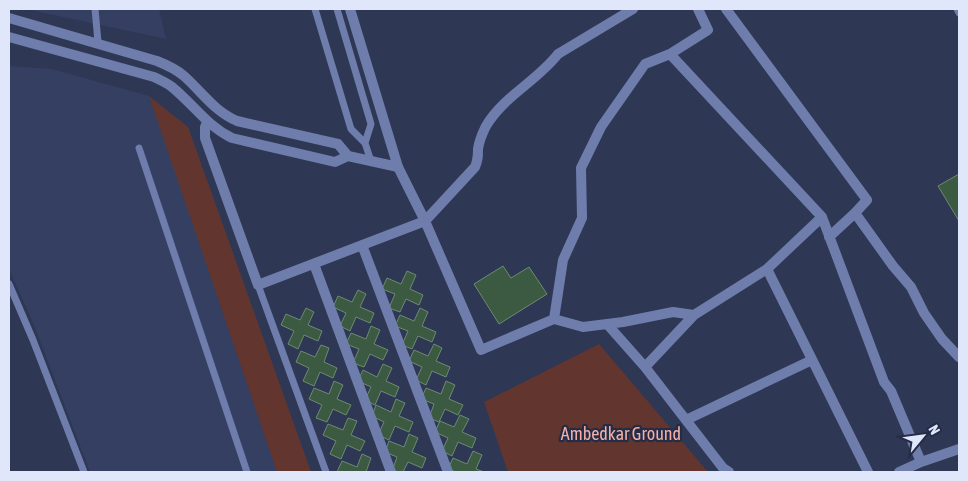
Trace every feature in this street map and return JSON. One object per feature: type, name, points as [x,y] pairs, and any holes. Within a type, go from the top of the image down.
[{"type":"street","points":[[350,9],[398,167],[426,221],[481,350],[554,319],[583,327],[623,322],[673,312],[694,315]]},
{"type":"street","points":[[214,108],[205,127],[205,138],[258,285],[426,221],[475,167],[479,159],[478,148],[485,128],[506,101],[550,64],[558,54],[633,9]]},
{"type":"street","points":[[554,319],[563,260],[582,218],[581,168],[600,127],[645,64],[670,54],[708,30],[698,9]]},
{"type":"street","points":[[726,9],[867,200],[829,237]]},
{"type":"street","points":[[9,18],[98,42],[157,61],[171,67],[184,76],[214,108],[225,116],[237,121],[338,144],[348,156]]},
{"type":"street","points":[[9,37],[154,77],[170,85],[207,122],[232,138],[335,162],[348,156],[398,167]]},
{"type":"street","points":[[670,54],[822,217],[884,382],[892,391],[922,462]]},
{"type":"street","points":[[855,213],[893,266],[911,287],[924,313],[942,339],[959,357]]},
{"type":"street","points":[[645,367],[694,315],[767,269],[822,217]]},
{"type":"street","points":[[362,245],[448,472]]},
{"type":"street","points":[[314,264],[391,472]]},
{"type":"street","points":[[767,269],[868,472]]},
{"type":"street","points":[[607,324],[645,367],[723,468],[729,472]]},
{"type":"street","points":[[686,420],[812,360]]},
{"type":"street","points":[[900,472],[959,449]]},
{"type":"lane","points":[[95,9],[98,42]]},
{"type":"lane","points":[[315,9],[351,129],[366,143]]},
{"type":"lane","points":[[337,9],[371,124],[366,143],[371,161]]},
{"type":"lane","points":[[956,9],[959,13]]},
{"type":"lane","points":[[139,148],[247,472]]},
{"type":"lane","points":[[9,284],[33,340],[84,472]]},
{"type":"lane","points":[[258,285],[326,472]]},
{"type":"shaded area","points":[[26,9],[159,9],[166,39]]},
{"type":"shaded area","points":[[9,66],[52,69],[149,96],[188,127],[311,472],[90,472],[34,325],[9,269]]},
{"type":"green space","points":[[149,96],[188,127],[311,472],[277,472]]},
{"type":"green space","name":"Ambedkar Ground","points":[[599,344],[708,472],[508,472],[484,402]]},
{"type":"building","points":[[959,174],[959,221],[938,186]]},
{"type":"building","points":[[503,266],[511,278],[529,267],[547,294],[499,324],[474,284]]},
{"type":"building","points":[[407,271],[416,275],[410,289],[423,295],[419,305],[406,299],[400,312],[389,308],[395,294],[382,289],[387,278],[401,284]]},
{"type":"building","points":[[358,290],[366,294],[360,307],[374,313],[370,323],[356,317],[350,331],[340,326],[346,313],[333,307],[338,296],[352,302]]},
{"type":"building","points":[[306,308],[314,312],[308,325],[322,331],[318,341],[304,335],[298,349],[288,344],[294,331],[281,325],[286,314],[300,320]]},
{"type":"building","points":[[420,308],[428,312],[422,326],[436,332],[432,342],[418,336],[412,349],[402,345],[408,331],[395,326],[400,315],[414,321]]},
{"type":"building","points":[[371,326],[380,330],[374,344],[388,350],[383,360],[370,354],[364,367],[353,363],[359,349],[346,344],[351,333],[366,339]]},
{"type":"building","points":[[434,344],[442,348],[436,361],[450,367],[446,377],[432,371],[426,385],[416,380],[422,367],[409,361],[414,350],[428,356]]},
{"type":"building","points":[[321,345],[329,348],[324,362],[337,368],[333,378],[320,372],[314,386],[303,381],[309,368],[296,362],[301,351],[315,357]]},
{"type":"building","points":[[383,364],[392,368],[386,381],[399,387],[395,397],[381,391],[375,405],[365,400],[371,387],[358,381],[363,370],[377,377]]},
{"type":"building","points":[[334,381],[343,385],[337,399],[351,405],[346,415],[333,409],[327,422],[316,418],[322,405],[309,399],[314,388],[329,394]]},
{"type":"building","points":[[446,381],[455,385],[449,399],[463,405],[458,415],[445,409],[439,422],[429,418],[434,404],[421,399],[426,388],[441,394]]},
{"type":"building","points":[[396,399],[405,403],[399,416],[413,422],[409,432],[395,426],[389,440],[378,435],[384,422],[372,416],[376,405],[391,412]]},
{"type":"building","points":[[460,415],[469,419],[462,432],[476,438],[472,448],[458,442],[452,456],[442,451],[448,438],[435,432],[440,421],[454,427]]},
{"type":"building","points":[[348,418],[357,421],[351,435],[365,441],[360,451],[347,445],[341,459],[330,454],[336,441],[323,435],[328,424],[343,430]]},
{"type":"building","points":[[409,434],[418,438],[412,452],[426,458],[422,468],[408,462],[403,472],[392,471],[397,457],[385,452],[389,441],[404,447]]},
{"type":"building","points":[[473,451],[482,455],[476,469],[484,472],[456,472],[448,469],[453,458],[467,464]]},
{"type":"building","points":[[362,454],[371,458],[366,472],[337,472],[342,461],[357,467]]}]
